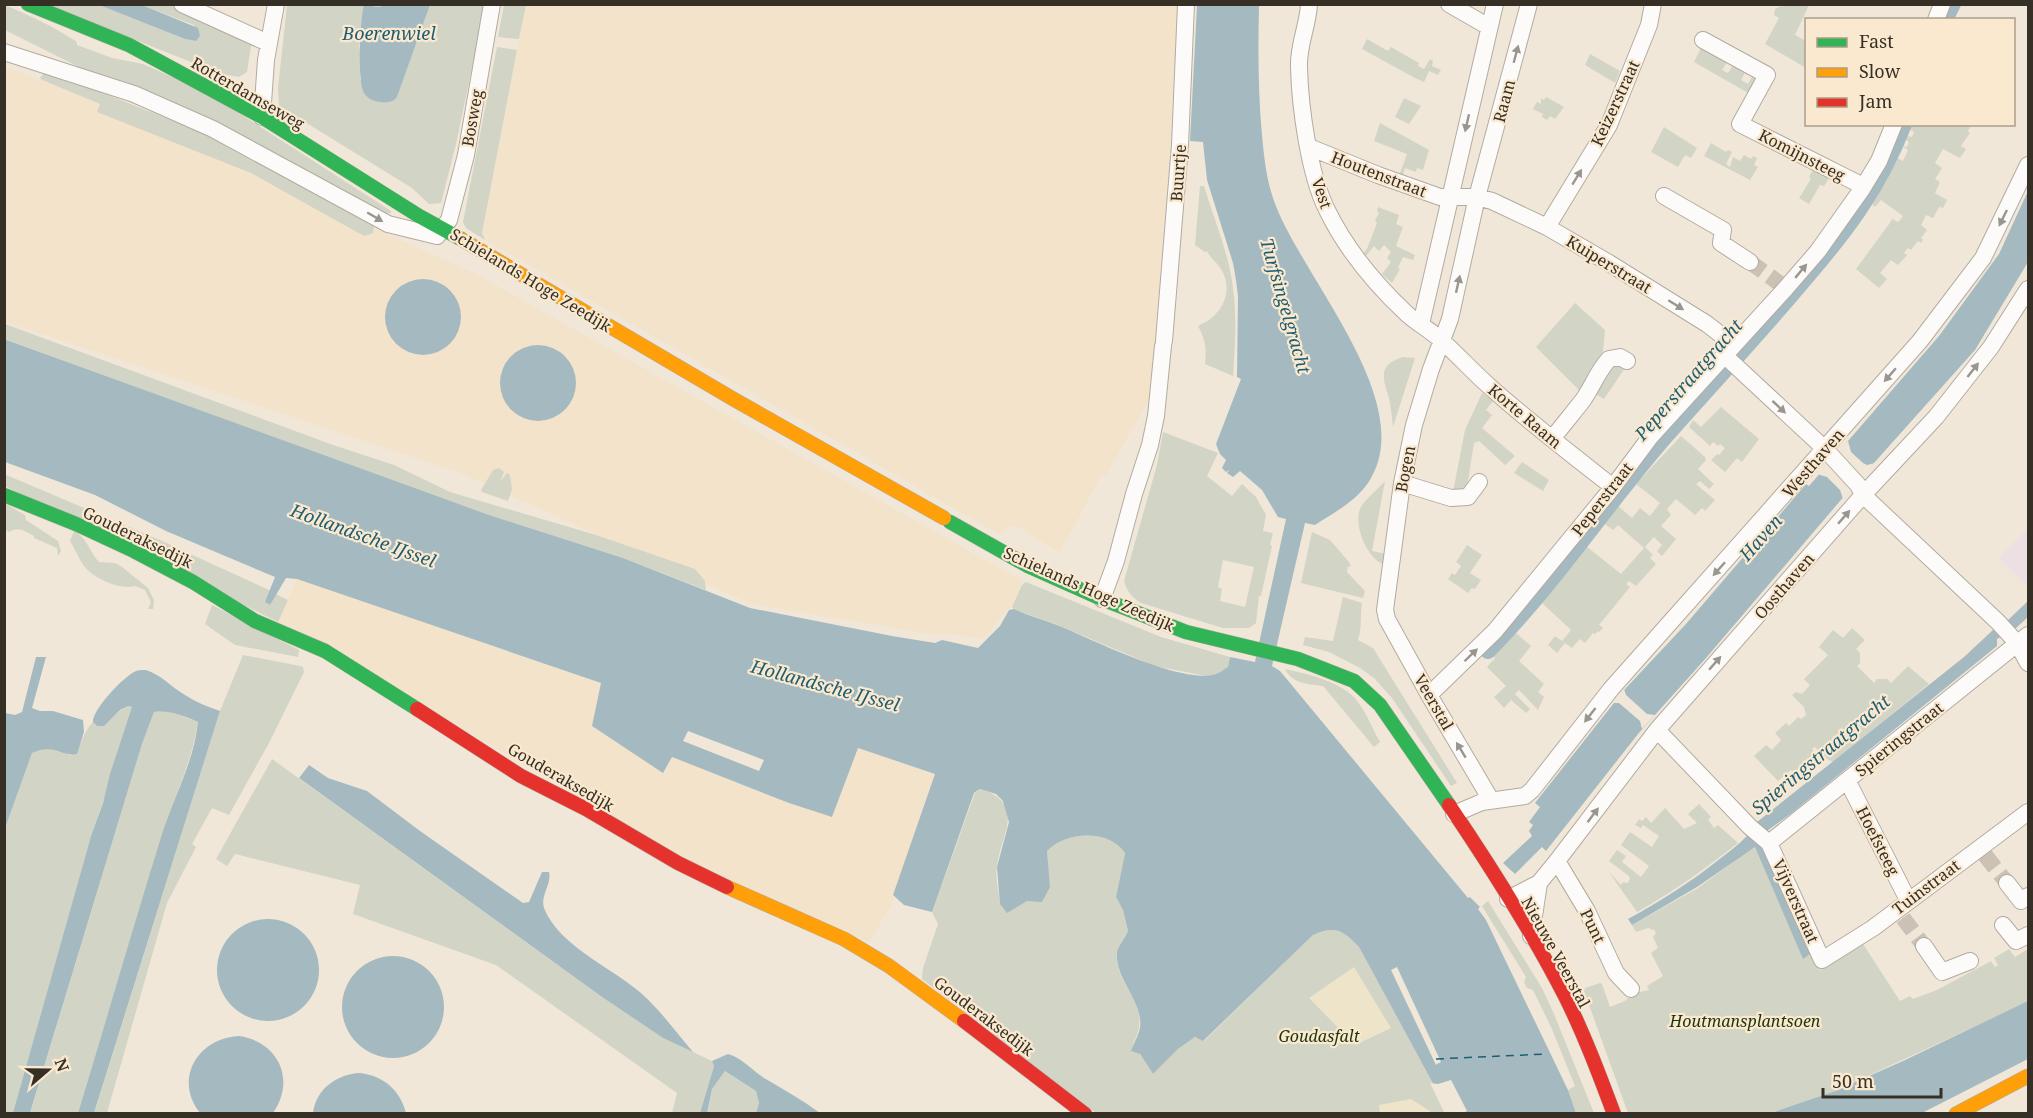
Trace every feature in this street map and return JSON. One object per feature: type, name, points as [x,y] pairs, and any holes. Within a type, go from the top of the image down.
[{"type":"main road","name":"Rotterdamseweg","points":[[28,4],[129,45],[262,117],[419,216],[443,228]]},
{"type":"main road","name":"Schielands Hoge Zeedijk","points":[[443,228],[735,400],[1028,566],[1186,632],[1298,659],[1354,681],[1380,705],[1454,814]]},
{"type":"main road","name":"Gouderaksedijk","points":[[4,495],[76,524],[134,551],[193,582],[255,621],[324,651],[362,672],[521,776],[687,867],[752,899],[844,939],[889,966],[1085,1113]]},
{"type":"main road","name":"Nieuwe Veerstal","points":[[1454,814],[1531,936],[1577,1022],[1614,1113]]},
{"type":"main road","points":[[1956,1113],[2028,1076]]},
{"type":"street","points":[[182,4],[268,43]]},
{"type":"street","points":[[262,117],[268,43],[276,4]]},
{"type":"street","name":"Bosweg","points":[[443,228],[449,220],[466,155],[492,4]]},
{"type":"street","name":"Buurtje","points":[[1101,598],[1116,561],[1150,445],[1156,416],[1180,145],[1186,4]]},
{"type":"street","name":"Vest","points":[[1309,4],[1309,20],[1300,47],[1299,65],[1309,147],[1326,208],[1344,240],[1373,279],[1408,315],[1442,340]]},
{"type":"street","points":[[1449,4],[1489,27]]},
{"type":"street","name":"Raam","points":[[1421,324],[1495,4]]},
{"type":"street","name":"Raam","points":[[1442,340],[1449,319],[1477,197],[1529,4]]},
{"type":"street","name":"Keizerstraat","points":[[1547,227],[1609,125],[1649,25],[1653,4]]},
{"type":"street","name":"Komijnsteeg","points":[[1703,40],[1767,75],[1740,124],[1863,186]]},
{"type":"street","name":"Schielands Hoge Zeedijk","points":[[4,52],[134,94],[213,129],[388,224],[437,236],[443,228]]},
{"type":"street","name":"Peperstraat","points":[[1429,695],[1496,631],[1613,487],[1651,436],[1731,357],[1783,286],[1824,243],[1878,161],[1893,126]]},
{"type":"street","name":"Houtenstraat","points":[[1309,147],[1440,197],[1449,196]]},
{"type":"street","name":"Westhaven","points":[[1454,814],[1491,800],[1525,796],[1532,790],[1611,689],[1828,453],[1920,340],[1983,258],[2028,165]]},
{"type":"street","points":[[1449,196],[1477,197]]},
{"type":"street","points":[[1664,196],[1724,230],[1721,243],[1750,262]]},
{"type":"street","name":"Kuiperstraat","points":[[1477,197],[1492,201],[1547,227],[1679,306],[1828,453],[1861,490],[1998,622],[2019,638],[2028,663]]},
{"type":"street","name":"Oosthaven","points":[[1508,899],[1539,883],[1657,730],[1861,490],[1936,417],[1991,347],[2028,289]]},
{"type":"street","name":"Korte Raam","points":[[1442,340],[1489,386],[1613,487]]},
{"type":"street","name":"Bogen","points":[[1386,601],[1402,483],[1414,425],[1442,340]]},
{"type":"street","points":[[1552,439],[1583,400],[1595,381],[1597,372],[1609,359],[1620,357],[1627,361]]},
{"type":"street","points":[[1402,483],[1451,498],[1467,497],[1479,482]]},
{"type":"street","name":"Veerstal","points":[[1386,601],[1387,619],[1491,800]]},
{"type":"street","name":"Spieringstraat","points":[[1766,840],[1848,782],[2019,638]]},
{"type":"street","points":[[1657,730],[1750,827],[1766,840]]},
{"type":"street","name":"Hoefsteeg","points":[[1848,782],[1903,909]]},
{"type":"street","name":"Tuinstraat","points":[[1822,960],[1903,909],[1982,852],[2028,812]]},
{"type":"street","name":"Vijverstraat","points":[[1766,840],[1822,960]]},
{"type":"street","name":"Punt","points":[[1557,861],[1587,911],[1616,973],[1631,989]]},
{"type":"street","points":[[1531,936],[1539,883]]},
{"type":"street","points":[[2007,883],[2026,903]]},
{"type":"street","points":[[2003,925],[2016,941],[2028,935]]},
{"type":"street","points":[[1924,946],[1942,972],[1970,961]]},
{"type":"shaded area","points":[[526,5],[1180,5],[1178,102],[1153,392],[1106,476],[1102,474],[1060,553],[1015,525],[1010,526],[1001,534],[997,533],[485,240],[482,233]]},
{"type":"shaded area","points":[[4,66],[100,104],[98,112],[251,173],[474,273],[1023,581],[1012,607],[984,639],[944,633],[936,635],[752,604],[458,472],[5,322]]},
{"type":"shaded area","points":[[2028,528],[2028,587],[1999,558]]},
{"type":"shaded area","points":[[297,579],[602,683],[593,726],[663,773],[672,757],[789,803],[832,817],[857,748],[936,774],[893,895],[895,898],[869,943],[713,875],[278,622]]},
{"type":"green space","points":[[4,5],[51,26],[77,42],[77,45],[112,58],[143,64],[208,93],[391,213],[383,214],[365,202],[219,125],[91,73],[5,30]]},
{"type":"green space","points":[[48,5],[99,5],[185,39],[196,41],[194,25],[142,5],[185,5],[252,40],[247,72],[239,77],[221,74]]},
{"type":"green space","points":[[287,5],[370,5],[359,46],[360,80],[382,102],[391,101],[397,97],[430,5],[485,5],[456,144],[441,203],[429,204],[412,188],[279,106],[278,88]]},
{"type":"green space","points":[[504,5],[526,5],[519,39],[498,37]]},
{"type":"green space","points":[[1782,5],[1809,5],[1795,35],[1805,40],[1805,67],[1765,44],[1779,18],[1774,15],[1775,9],[1781,6],[1783,8]]},
{"type":"green space","points":[[1367,39],[1388,51],[1391,47],[1419,63],[1418,66],[1424,69],[1430,59],[1433,61],[1432,66],[1441,70],[1438,75],[1429,71],[1424,82],[1362,49]]},
{"type":"green space","points":[[1702,46],[1728,61],[1722,70],[1728,73],[1734,64],[1746,71],[1741,80],[1748,84],[1753,75],[1759,78],[1750,94],[1694,62]]},
{"type":"green space","points":[[497,47],[517,50],[482,233],[485,240],[466,228],[463,222]]},
{"type":"green space","points":[[1590,54],[1620,71],[1615,83],[1585,65]]},
{"type":"green space","points":[[44,73],[93,89],[211,136],[374,225],[373,233],[364,236],[251,173],[97,112],[100,104],[42,80],[40,78]]},
{"type":"green space","points":[[1546,97],[1564,107],[1555,119],[1550,116],[1547,120],[1542,117],[1543,114],[1533,109],[1537,102],[1541,104],[1541,98],[1544,100]]},
{"type":"green space","points":[[1404,98],[1421,106],[1409,124],[1395,117]]},
{"type":"green space","points":[[1380,123],[1429,150],[1423,170],[1417,168],[1416,172],[1405,168],[1402,178],[1399,176],[1407,154],[1374,141]]},
{"type":"green space","points":[[1910,126],[1970,126],[1968,131],[1970,133],[1961,146],[1966,149],[1960,158],[1943,149],[1935,163],[1942,168],[1935,179],[1940,182],[1935,193],[1947,200],[1943,208],[1939,207],[1933,218],[1926,215],[1921,225],[1927,230],[1921,238],[1923,240],[1921,243],[1918,241],[1911,250],[1908,248],[1904,253],[1907,255],[1898,265],[1891,260],[1880,273],[1887,279],[1879,288],[1856,269],[1892,220],[1891,218],[1898,222],[1903,216],[1881,200],[1875,207],[1872,204],[1897,158],[1903,161],[1908,150],[1902,146],[1907,147],[1909,142],[1905,139],[1906,136],[1912,137],[1914,132],[1909,129]]},
{"type":"green space","points":[[1664,127],[1697,148],[1691,158],[1685,155],[1678,167],[1651,152]]},
{"type":"green space","points":[[1711,143],[1726,152],[1728,150],[1732,152],[1726,164],[1730,167],[1733,157],[1740,161],[1744,155],[1751,159],[1753,156],[1757,158],[1754,165],[1758,167],[1750,180],[1704,156]]},
{"type":"green space","points":[[1815,166],[1831,175],[1824,186],[1820,185],[1809,204],[1799,198],[1811,179],[1809,177]]},
{"type":"green space","points":[[1200,186],[1204,186],[1225,249],[1231,275],[1235,321],[1233,376],[1205,364],[1205,344],[1198,326],[1213,317],[1219,310],[1226,295],[1227,286],[1219,266],[1207,251],[1195,245]]},
{"type":"green space","points":[[1378,207],[1399,215],[1396,224],[1403,227],[1396,246],[1415,255],[1413,260],[1403,257],[1398,268],[1400,269],[1392,283],[1382,274],[1391,262],[1387,258],[1391,252],[1384,245],[1379,251],[1374,246],[1365,257],[1363,254],[1377,223],[1375,221],[1379,213]]},
{"type":"green space","points":[[1575,303],[1605,330],[1603,352],[1579,390],[1536,347]]},
{"type":"green space","points":[[5,324],[333,445],[394,465],[450,492],[596,535],[695,569],[705,581],[706,590],[623,558],[489,515],[356,468],[5,339]]},
{"type":"green space","points":[[1403,357],[1415,358],[1393,427],[1384,373],[1389,364]]},
{"type":"green space","points":[[1613,365],[1627,365],[1604,399],[1594,393]]},
{"type":"green space","points":[[1482,393],[1493,401],[1486,410],[1492,415],[1482,428],[1515,456],[1505,465],[1479,441],[1474,443],[1466,493],[1453,492],[1465,430]]},
{"type":"green space","points":[[1721,407],[1759,439],[1742,462],[1737,458],[1725,472],[1711,460],[1725,448],[1713,442],[1710,446],[1689,427],[1693,420],[1701,427]]},
{"type":"green space","points":[[1163,432],[1218,453],[1207,476],[1232,496],[1242,484],[1256,497],[1266,515],[1263,531],[1273,533],[1261,596],[1259,596],[1256,623],[1249,628],[1223,628],[1141,603],[1128,591],[1124,581],[1157,465]],"holes":[[[1223,560],[1254,567],[1245,607],[1220,601],[1222,589],[1218,587]]]},
{"type":"green space","points":[[1681,436],[1705,457],[1706,460],[1698,469],[1714,484],[1709,489],[1700,481],[1696,484],[1715,500],[1705,511],[1702,508],[1695,515],[1676,499],[1667,509],[1671,515],[1661,526],[1676,539],[1662,556],[1657,551],[1662,545],[1654,537],[1645,547],[1653,555],[1650,558],[1656,564],[1636,586],[1629,581],[1626,584],[1630,587],[1599,625],[1603,628],[1593,633],[1585,643],[1580,639],[1572,648],[1565,643],[1557,653],[1548,645],[1555,636],[1562,641],[1571,630],[1541,602],[1586,546],[1621,574],[1644,548],[1618,525],[1613,530],[1605,524],[1617,505],[1632,518],[1640,508],[1650,516],[1660,503],[1636,484]]},
{"type":"green space","points":[[1522,462],[1549,480],[1543,491],[1514,473]]},
{"type":"green space","points":[[499,468],[504,472],[500,482],[507,473],[510,475],[512,489],[508,501],[481,490],[493,470]]},
{"type":"green space","points":[[4,474],[162,541],[271,591],[265,602],[270,605],[276,594],[288,600],[278,622],[5,486]]},
{"type":"green space","points":[[1385,481],[1372,551],[1386,554],[1386,565],[1379,562],[1367,549],[1358,521],[1362,505]]},
{"type":"green space","points":[[4,503],[25,515],[26,520],[58,541],[61,551],[58,556],[57,548],[34,538],[28,532],[18,529],[9,532],[5,530]]},
{"type":"green space","points":[[74,531],[82,538],[99,562],[115,563],[148,588],[154,600],[153,609],[148,609],[151,602],[145,590],[135,586],[115,585],[88,571],[70,541]]},
{"type":"green space","points":[[1312,532],[1330,540],[1349,562],[1351,566],[1348,567],[1347,572],[1365,591],[1363,598],[1301,583]]},
{"type":"green space","points":[[1467,545],[1482,555],[1470,573],[1481,580],[1475,589],[1472,588],[1468,593],[1448,579],[1452,573],[1455,575],[1461,566],[1456,562]]},
{"type":"green space","points":[[1026,582],[1161,637],[1230,657],[1228,667],[1218,674],[1206,676],[1155,666],[1053,623],[1015,610],[1012,607],[1022,585]]},
{"type":"green space","points":[[1343,597],[1362,603],[1358,640],[1373,648],[1457,783],[1451,786],[1392,698],[1374,678],[1329,652],[1303,645],[1305,637],[1333,641]]},
{"type":"green space","points":[[212,605],[299,650],[298,657],[235,645],[205,624]]},
{"type":"green space","points":[[1852,628],[1865,640],[1856,649],[1860,653],[1860,663],[1857,666],[1874,683],[1877,679],[1887,679],[1891,683],[1908,666],[1929,684],[1833,762],[1815,747],[1812,749],[1815,753],[1804,762],[1813,772],[1802,782],[1791,770],[1778,781],[1754,756],[1766,745],[1772,750],[1781,740],[1775,733],[1786,723],[1789,726],[1798,717],[1801,719],[1806,715],[1804,707],[1792,695],[1796,692],[1802,694],[1810,685],[1804,679],[1828,655],[1819,647],[1833,630],[1843,638]]},
{"type":"green space","points":[[1516,633],[1531,646],[1519,661],[1544,684],[1538,692],[1544,697],[1538,710],[1519,690],[1515,694],[1530,709],[1526,713],[1511,700],[1504,708],[1494,697],[1506,686],[1487,667],[1495,658],[1493,655]]},
{"type":"green space","points":[[243,655],[300,666],[303,667],[304,672],[269,743],[229,815],[212,808],[192,844],[196,847],[167,903],[107,1113],[94,1114],[220,711]]},
{"type":"green space","points":[[1285,669],[1321,678],[1347,691],[1362,707],[1380,742],[1374,747],[1323,686],[1296,680]]},
{"type":"green space","points":[[128,706],[133,707],[91,836],[13,1114],[4,1113],[4,828],[32,753],[51,749],[70,755],[93,722],[97,726],[103,724]]},
{"type":"green space","points":[[162,711],[198,722],[195,737],[151,870],[78,1113],[30,1114],[142,744],[154,712]]},
{"type":"green space","points":[[272,759],[602,997],[663,1038],[712,1061],[714,1066],[700,1113],[672,1113],[677,1093],[496,965],[353,914],[360,885],[235,854],[227,866],[216,859]]},
{"type":"green space","name":"Goudasfalt","points":[[981,789],[1003,803],[1007,812],[1008,821],[997,871],[1000,904],[1048,869],[1047,851],[1055,844],[1076,837],[1098,837],[1118,845],[1125,853],[1116,897],[1123,910],[1128,932],[1118,949],[1117,964],[1137,1006],[1138,1030],[1133,1044],[1153,1074],[1178,1049],[1195,1037],[1204,1041],[1313,935],[1333,930],[1343,933],[1359,947],[1449,1113],[1096,1113],[922,979],[923,968],[938,924],[932,912],[975,793]]},
{"type":"green space","points":[[1699,804],[1711,817],[1708,820],[1714,828],[1718,825],[1738,843],[1689,879],[1637,912],[1609,872],[1621,885],[1623,882],[1628,883],[1629,876],[1609,861],[1617,850],[1626,856],[1622,862],[1641,877],[1649,866],[1621,845],[1630,832],[1652,847],[1659,836],[1643,825],[1641,828],[1635,825],[1639,819],[1642,821],[1646,817],[1651,823],[1665,808],[1684,829],[1697,823],[1688,814]]},
{"type":"green space","name":"Houtmansplantsoen","points":[[1761,844],[1810,955],[1820,970],[1863,944],[1900,1001],[1910,996],[1913,999],[1937,990],[1991,961],[1995,967],[1998,965],[1994,958],[2009,949],[2015,957],[2028,949],[2028,1002],[1835,1091],[1771,1113],[1628,1113],[1584,991],[1585,988],[1602,984],[1610,1007],[1625,1001],[1632,994],[1649,990],[1647,986],[1663,976],[1651,953],[1658,948],[1653,937],[1656,933],[1648,928],[1636,932],[1632,925],[1698,888]]},
{"type":"green space","points":[[1488,901],[1542,988],[1594,1113],[1576,1113],[1568,1090],[1575,1086],[1551,1027],[1533,990],[1527,988],[1524,982],[1526,977],[1482,906]]},
{"type":"green space","points":[[725,1071],[756,1091],[759,1103],[756,1113],[707,1114],[712,1089]]},
{"type":"sand","points":[[1354,967],[1391,1028],[1355,1045],[1309,998]]},
{"type":"sand","points":[[1411,1099],[1433,1113],[1380,1113],[1379,1105]]},
{"type":"water","points":[[99,5],[142,5],[198,28],[200,36],[196,41],[185,39]]},
{"type":"water","name":"Boerenwiel","points":[[364,5],[379,7],[430,5],[397,97],[390,102],[380,102],[367,97],[362,87],[360,50]]},
{"type":"water","points":[[1197,5],[1259,5],[1261,119],[1267,174],[1273,198],[1286,229],[1350,339],[1368,378],[1379,415],[1380,451],[1368,483],[1350,501],[1315,525],[1305,523],[1272,666],[1280,671],[1468,898],[1470,897],[1480,907],[1478,909],[1486,920],[1568,1090],[1576,1113],[1449,1113],[1359,947],[1343,933],[1333,930],[1313,935],[1203,1041],[1195,1037],[1178,1049],[1153,1074],[1140,1054],[1131,1051],[1139,1031],[1140,1019],[1117,961],[1117,952],[1128,931],[1123,910],[1116,897],[1125,853],[1109,840],[1087,836],[1055,844],[1047,851],[1050,887],[1042,902],[1027,901],[1007,913],[1000,904],[997,867],[1009,822],[1003,801],[996,794],[980,789],[974,793],[932,912],[904,905],[893,895],[935,774],[858,748],[832,817],[789,803],[672,757],[663,773],[592,726],[601,683],[297,579],[286,578],[270,605],[265,602],[275,577],[166,531],[95,495],[5,462],[4,339],[489,515],[623,558],[750,608],[892,636],[935,643],[942,640],[978,648],[1000,626],[1009,610],[1014,609],[1139,660],[1183,673],[1202,676],[1218,673],[1228,667],[1230,657],[1255,662],[1286,519],[1278,517],[1262,490],[1240,471],[1233,477],[1227,473],[1229,470],[1226,472],[1222,468],[1226,460],[1220,454],[1216,444],[1241,379],[1237,377],[1238,296],[1233,263],[1207,180],[1203,142],[1190,141]]},
{"type":"water","name":"Haven","points":[[2028,191],[2028,262],[1975,350],[1840,501],[1638,734],[1546,851],[1542,847],[1515,874],[1503,863],[1532,836],[1529,831],[1533,825],[1529,822],[1540,807],[1535,803],[1625,689],[1686,624],[1806,484],[1809,486],[1939,336],[1999,254]]},
{"type":"water","points":[[423,279],[437,282],[450,290],[458,303],[461,317],[458,331],[450,344],[437,352],[423,355],[409,352],[396,344],[388,331],[385,317],[388,303],[396,290],[409,282]]},
{"type":"water","points":[[538,345],[552,348],[565,356],[573,369],[576,383],[573,397],[565,410],[552,418],[538,421],[524,418],[511,410],[503,397],[500,383],[503,369],[511,356],[524,348]]},
{"type":"water","points":[[2028,601],[2028,617],[2016,628],[1997,639],[1997,646],[1793,812],[1760,836],[1810,954],[1803,959],[1755,847],[1697,887],[1632,925],[1628,919],[1710,867],[1745,838],[1757,822],[1964,657]]},
{"type":"water","points":[[36,657],[46,657],[32,708],[40,711],[53,711],[83,720],[84,732],[77,754],[66,754],[47,749],[32,753],[5,828],[5,713],[15,715],[22,712]]},
{"type":"water","points":[[146,670],[193,700],[220,711],[94,1113],[78,1113],[162,834],[188,765],[196,736],[198,722],[171,713],[154,712],[142,744],[30,1113],[13,1113],[91,836],[132,707],[128,706],[120,710],[104,726],[97,726],[93,722],[94,717],[103,702],[124,679],[136,671]]},
{"type":"water","points":[[309,765],[328,778],[367,791],[523,903],[529,902],[542,872],[549,872],[543,904],[551,921],[561,934],[641,993],[662,1014],[693,1052],[663,1038],[602,997],[299,778]]},
{"type":"water","points":[[268,919],[287,923],[304,934],[315,951],[319,970],[315,989],[304,1006],[287,1017],[268,1021],[249,1017],[232,1006],[221,989],[217,970],[221,951],[232,934],[249,923]]},
{"type":"water","points":[[393,956],[412,960],[429,971],[440,988],[444,1007],[440,1026],[429,1043],[412,1054],[393,1058],[374,1054],[357,1043],[346,1026],[342,1007],[346,988],[357,971],[374,960]]},
{"type":"water","points":[[2028,1001],[2028,1059],[1922,1113],[1771,1113],[1835,1091]]},
{"type":"water","points":[[239,1036],[264,1046],[280,1064],[283,1088],[280,1100],[273,1113],[200,1113],[192,1100],[189,1087],[194,1062],[212,1044],[224,1038]]},
{"type":"water","points":[[728,1054],[738,1058],[764,1078],[820,1113],[756,1113],[759,1103],[756,1091],[725,1071],[712,1089],[707,1113],[700,1113],[714,1066],[712,1061]]},
{"type":"water","points":[[360,1073],[376,1077],[390,1086],[400,1097],[406,1113],[313,1113],[318,1097],[329,1084],[343,1076]]},
{"type":"pier","points":[[1848,441],[1851,452],[1863,463],[1867,465],[1875,463],[1843,499],[1840,490],[1827,477],[1817,474]]},
{"type":"pier","points":[[1624,689],[1626,695],[1647,714],[1655,715],[1642,729],[1640,721],[1619,703],[1612,703]]},
{"type":"pier","points":[[688,731],[764,760],[759,771],[683,741]]},
{"type":"pier","points":[[1397,967],[1441,1062],[1436,1065],[1391,970]]},
{"type":"pier","points":[[1451,1080],[1467,1111],[1463,1113],[1445,1114],[1430,1083],[1438,1084]]},
{"type":"waterway","name":"Peperstraatgracht","points":[[1946,18],[1953,4]]},
{"type":"waterway","name":"Peperstraatgracht","points":[[1488,651],[1534,600],[1665,437],[1830,249],[1871,191],[1903,126]]},
{"type":"ferry route","points":[[1436,1059],[1546,1054]]},
{"type":"tunnel","points":[[1750,262],[1779,283]]},
{"type":"tunnel","points":[[1985,855],[2007,883]]},
{"type":"tunnel","points":[[1903,918],[1924,946]]},
{"type":"traffic: fast","points":[[28,4],[129,45],[262,117],[419,216],[461,239]]},
{"type":"traffic: fast","points":[[4,495],[76,524],[134,551],[193,582],[255,621],[325,651],[417,709]]},
{"type":"traffic: fast","points":[[950,522],[1028,566],[1102,599],[1186,632],[1298,659],[1354,681],[1380,705],[1449,805]]},
{"type":"traffic: slow","points":[[461,239],[735,400],[944,518]]},
{"type":"traffic: slow","points":[[727,887],[844,939],[889,966],[964,1021]]},
{"type":"traffic: slow","points":[[1956,1114],[2028,1076]]},
{"type":"traffic: jam","points":[[417,709],[521,776],[586,809],[678,863],[727,887]]},
{"type":"traffic: jam","points":[[1449,805],[1510,899],[1552,971],[1579,1025],[1614,1114]]},
{"type":"traffic: jam","points":[[964,1021],[1085,1114]]},
{"type":"water label","name":"Turfsingelgracht","points":[[1285,306]]},
{"type":"water label","name":"Hollandsche IJssel","points":[[363,536]]},
{"type":"water label","name":"Hollandsche IJssel","points":[[825,686]]},
{"type":"water label","name":"Spieringstraatgracht","points":[[1821,755]]}]
